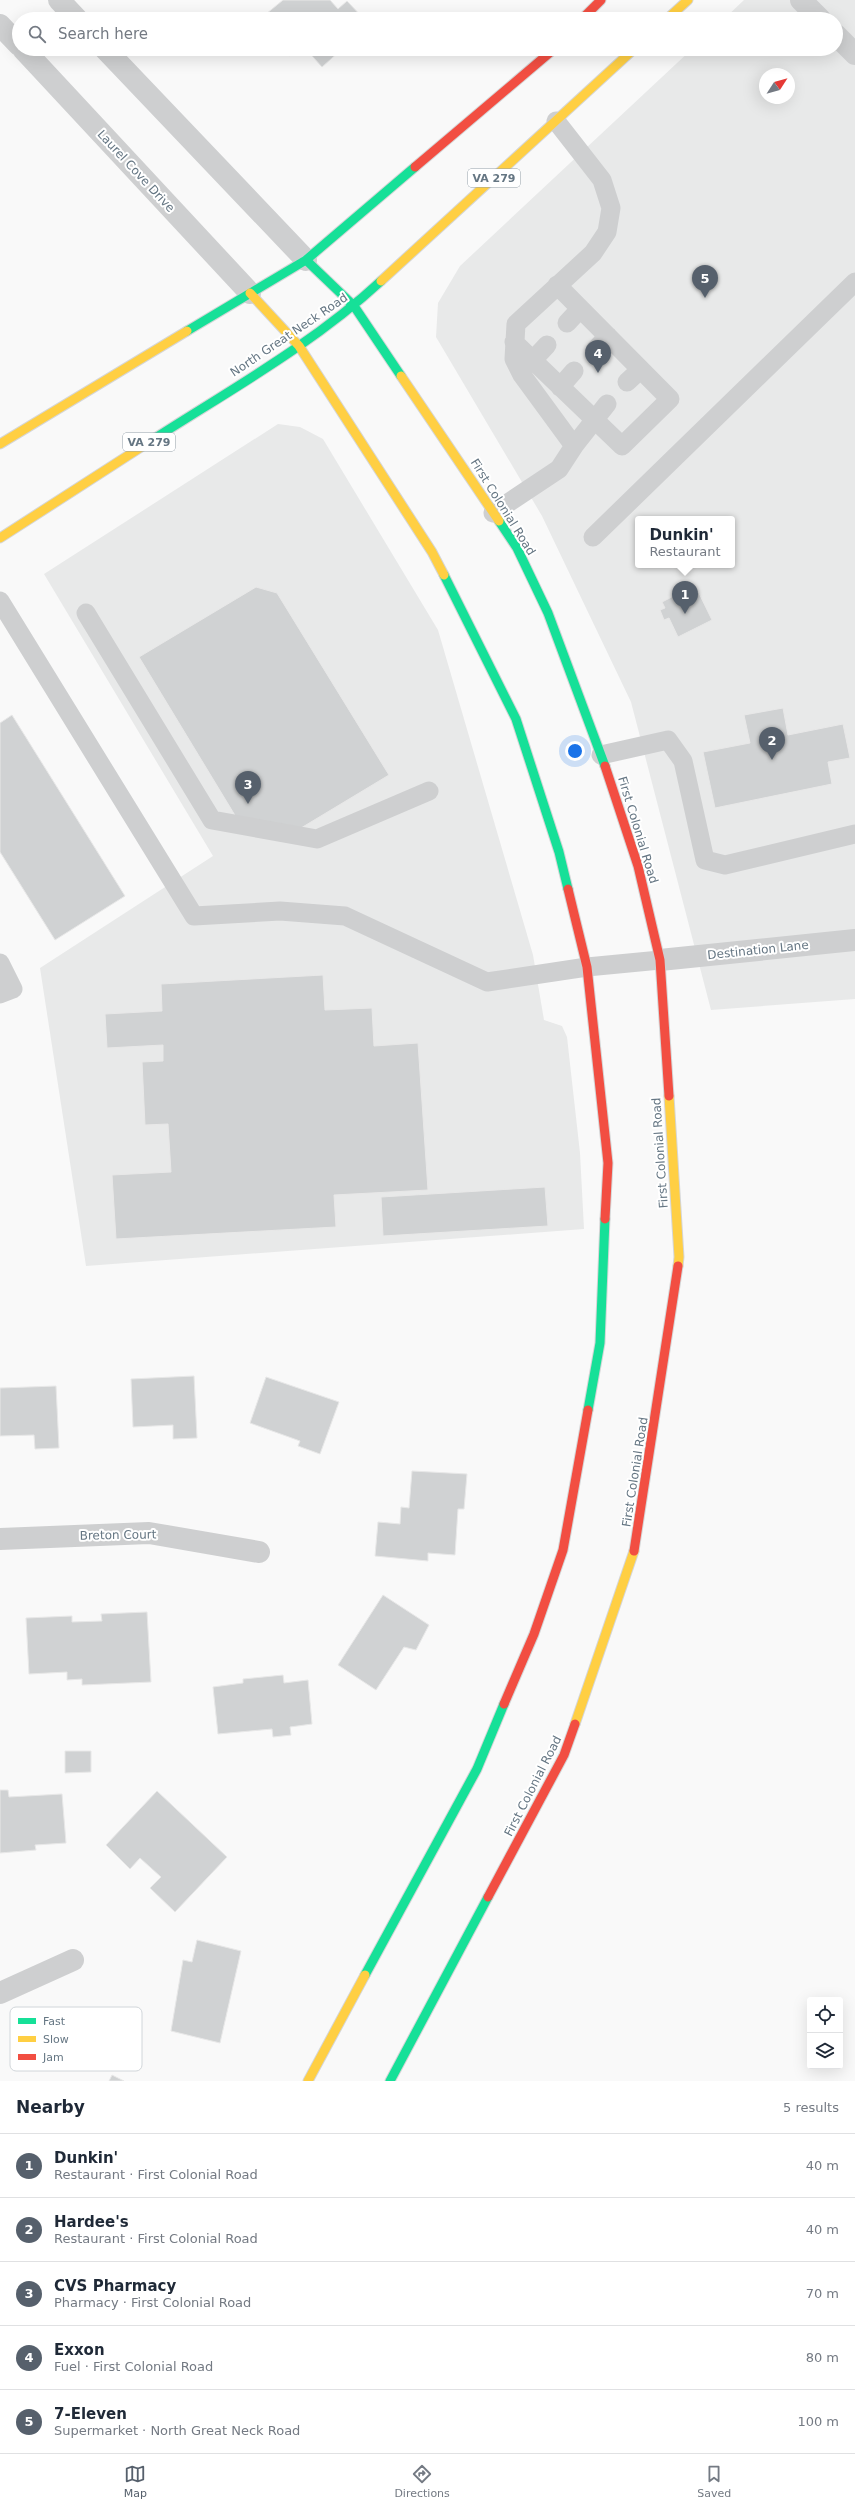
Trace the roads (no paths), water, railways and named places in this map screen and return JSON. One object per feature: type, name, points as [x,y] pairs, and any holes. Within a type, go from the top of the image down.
[{"type":"main road","points":[[589,12],[600,0]]},
{"type":"main road","points":[[675,12],[688,0]]},
{"type":"main road","points":[[0,444],[306,260],[546,56]]},
{"type":"main road","name":"North Great Neck Road","points":[[0,538],[298,346],[354,306],[626,56]]},
{"type":"main road","name":"First Colonial Road","points":[[306,260],[354,306],[472,479],[517,548],[548,613],[601,755],[638,866],[660,960],[679,1257],[634,1560],[564,1755],[390,2081]]},
{"type":"main road","points":[[250,293],[298,346],[432,552],[516,719],[559,852],[587,967],[608,1164],[600,1343],[562,1550],[534,1634],[476,1769],[308,2081]]},
{"type":"street","points":[[59,0],[70,12]]},
{"type":"street","points":[[802,0],[813,12]]},
{"type":"street","points":[[0,25],[12,38]]},
{"type":"street","points":[[843,42],[855,54]]},
{"type":"street","name":"Laurel Cove Drive","points":[[30,56],[250,293]]},
{"type":"street","points":[[112,56],[306,260]]},
{"type":"street","name":"Destination Lane","points":[[660,960],[855,940]]},
{"type":"street","name":"Breton Court","points":[[0,1539],[149,1533],[259,1552]]},
{"type":"street","points":[[0,1993],[73,1960]]},
{"type":"lane","points":[[556,121],[602,180],[611,208],[607,232],[593,253],[516,324],[514,359],[522,375],[574,446]]},
{"type":"lane","points":[[593,537],[855,282]]},
{"type":"lane","points":[[514,342],[622,446],[670,399],[634,376],[601,343],[580,309],[557,285]]},
{"type":"lane","points":[[567,323],[580,309]]},
{"type":"lane","points":[[533,360],[547,345]]},
{"type":"lane","points":[[560,387],[574,371]]},
{"type":"lane","points":[[493,513],[559,469],[574,446],[607,404]]},
{"type":"lane","points":[[0,601],[194,916],[280,911],[345,916],[487,982],[587,967],[660,960]]},
{"type":"lane","points":[[86,614],[212,820],[317,839],[429,791]]},
{"type":"lane","points":[[601,755],[668,740],[683,761],[705,860],[725,865],[855,834]]},
{"type":"lane","points":[[0,963],[13,989],[0,994]]},
{"type":"place","name":"7-Eleven","points":[[705,298]]},
{"type":"place","name":"Exxon","points":[[598,373]]},
{"type":"place","name":"Dunkin'","points":[[685,614]]},
{"type":"place","name":"Hardee's","points":[[772,760]]},
{"type":"place","name":"CVS Pharmacy","points":[[248,804]]}]
